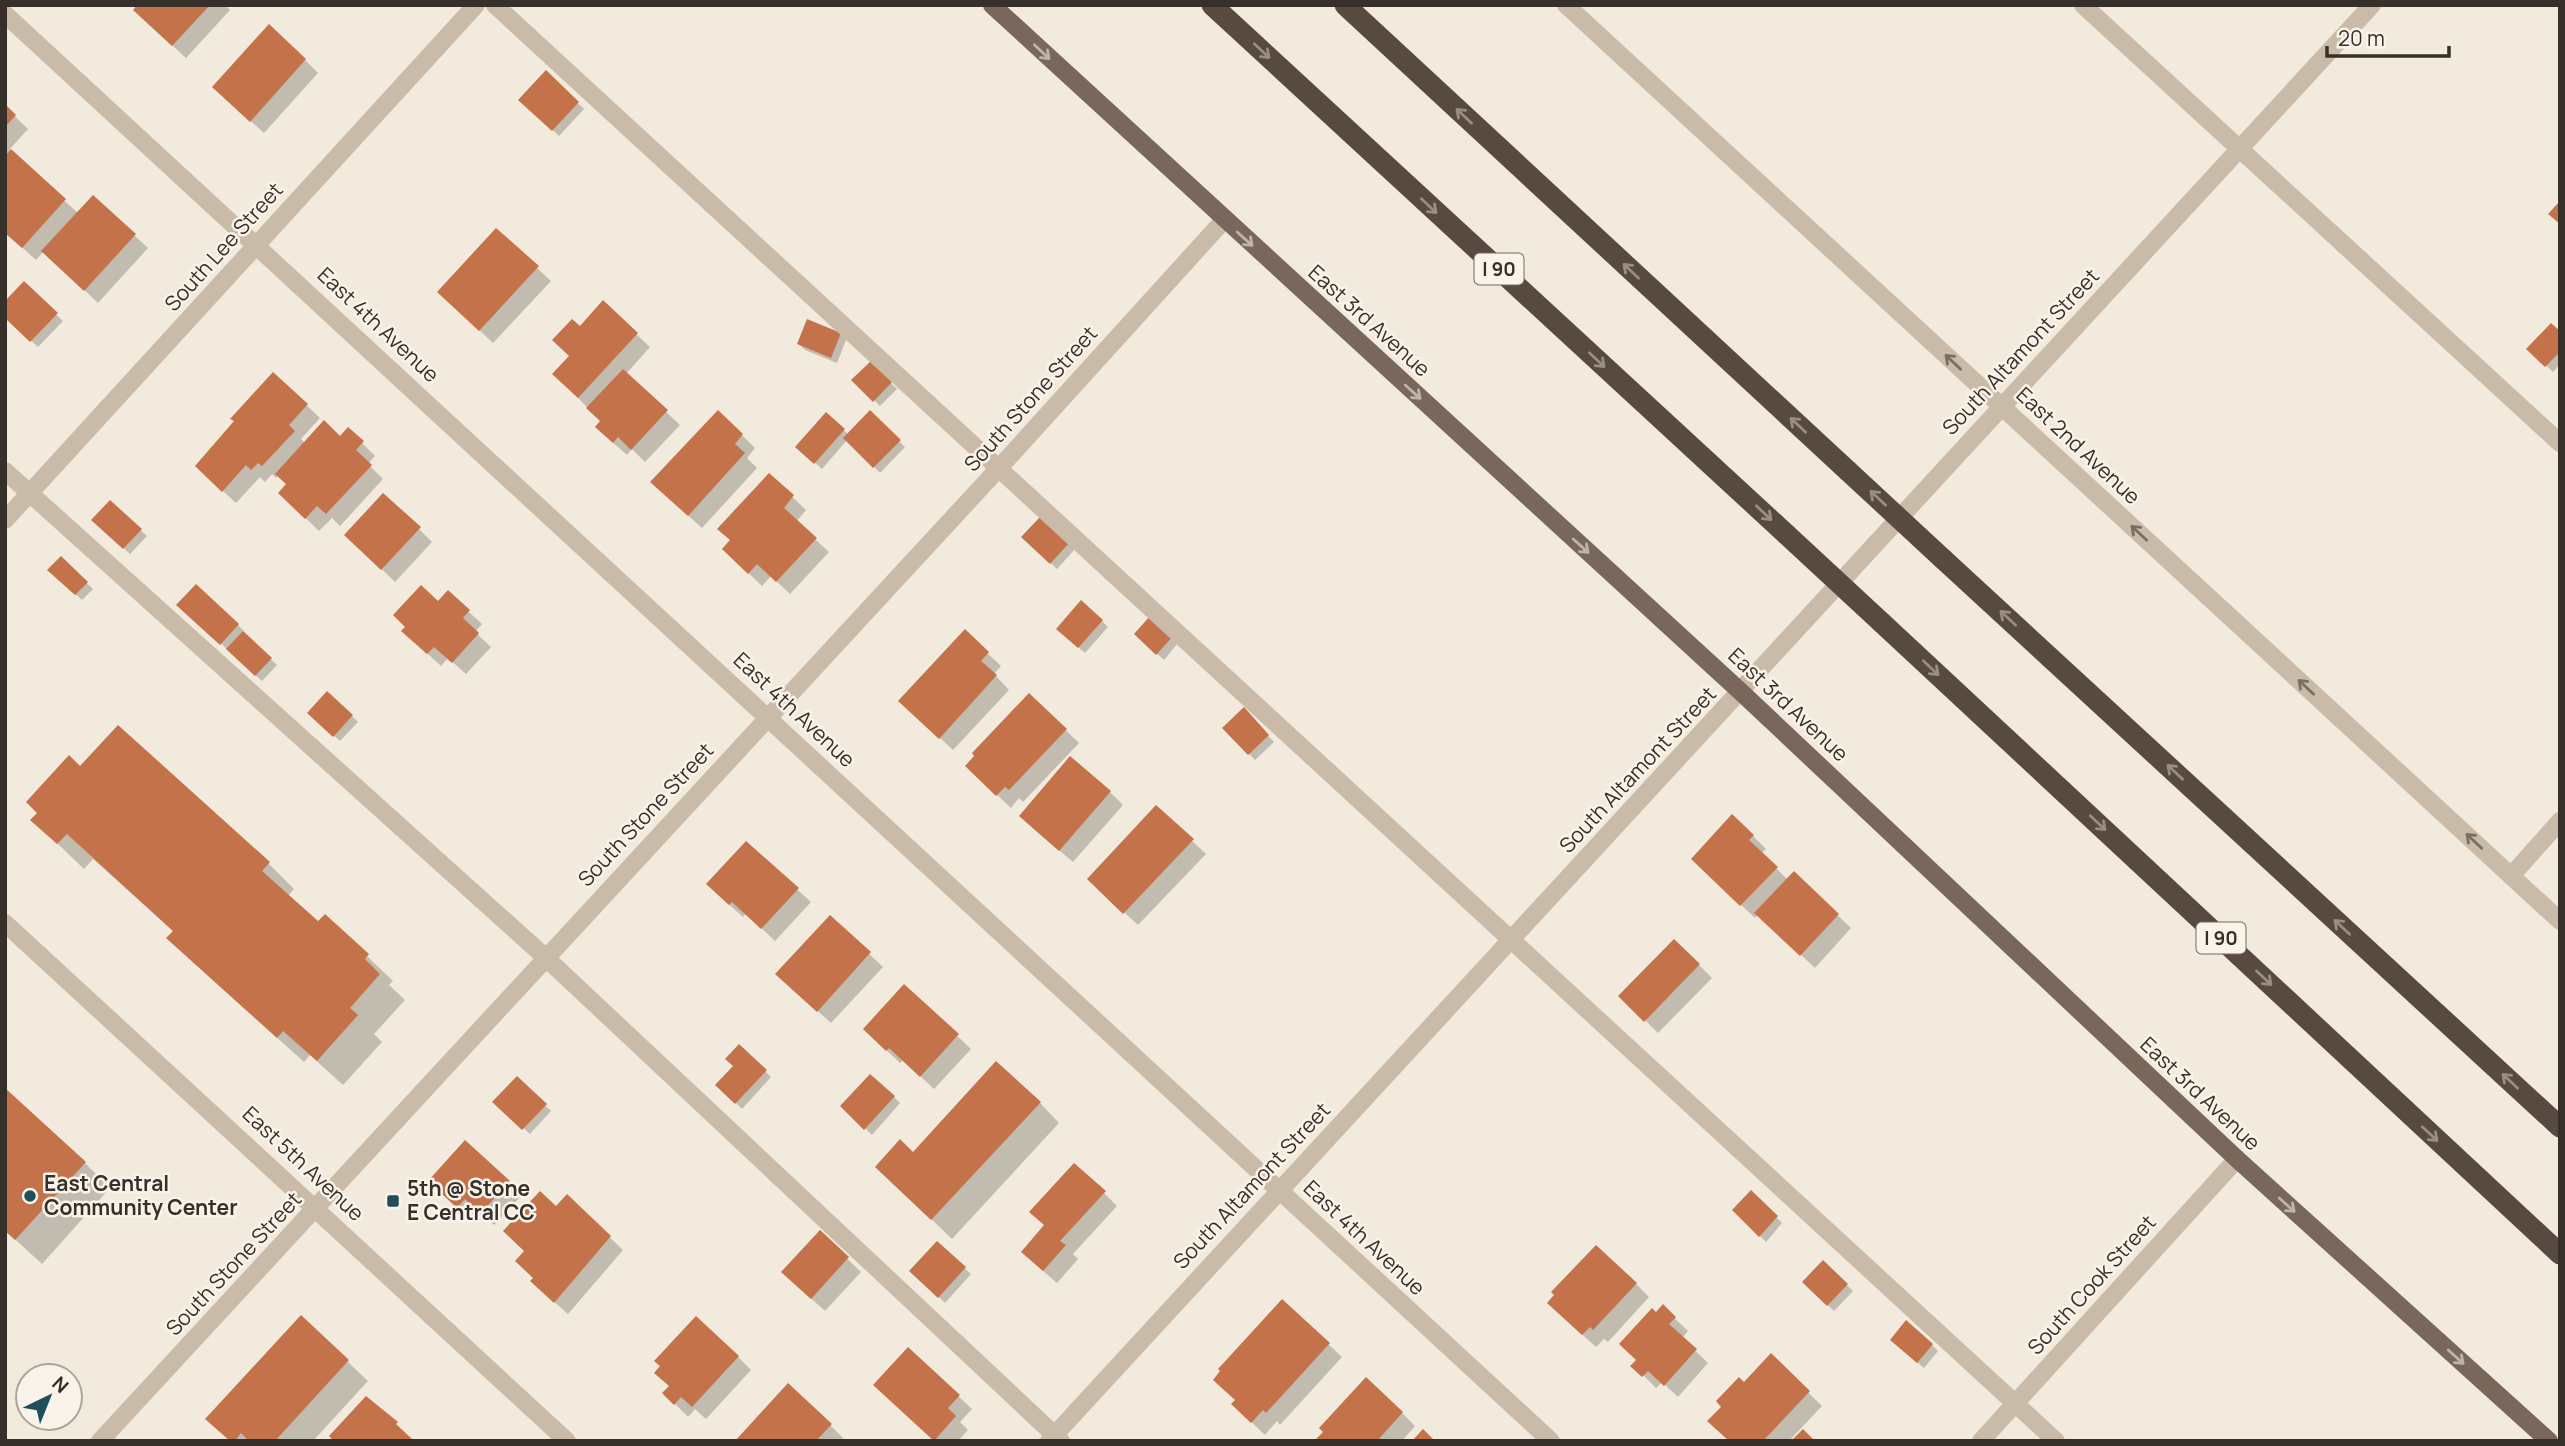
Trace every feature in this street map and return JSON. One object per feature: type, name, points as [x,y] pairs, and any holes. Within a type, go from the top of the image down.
[{"type":"highway","name":"I 90","points":[[1212,5],[1881,621],[2560,1254]]},
{"type":"highway","points":[[1345,5],[2560,1127]]},
{"type":"main road","name":"East 3rd Avenue","points":[[992,5],[1741,692],[2237,1159],[2549,1441]]},
{"type":"street","name":"South Lee Street","points":[[5,520],[476,5]]},
{"type":"street","points":[[495,5],[2056,1441]]},
{"type":"street","name":"East 2nd Avenue","points":[[1566,5],[2560,921]]},
{"type":"street","points":[[2083,5],[2560,443]]},
{"type":"street","name":"South Altamont Street","points":[[1055,1439],[1278,1190],[1741,692],[2372,5]]},
{"type":"street","name":"East 4th Avenue","points":[[5,14],[1551,1441]]},
{"type":"street","name":"South Stone Street","points":[[100,1441],[999,468],[1224,220]]},
{"type":"street","points":[[5,471],[545,957],[1055,1439]]},
{"type":"street","points":[[2511,876],[2560,821]]},
{"type":"street","name":"East 5th Avenue","points":[[5,923],[568,1441]]},
{"type":"street","name":"South Cook Street","points":[[1982,1441],[2237,1159]]},
{"type":"building","points":[[137,5],[210,5],[172,46],[133,10]]},
{"type":"building","points":[[269,24],[306,59],[250,122],[212,87]]},
{"type":"building","points":[[546,70],[579,102],[552,131],[518,100]]},
{"type":"building","points":[[5,104],[16,115],[5,127]]},
{"type":"building","points":[[11,149],[66,199],[22,248],[5,233],[5,156]]},
{"type":"building","points":[[93,195],[136,234],[84,291],[41,251]]},
{"type":"building","points":[[2560,201],[2560,224],[2548,214]]},
{"type":"building","points":[[496,228],[539,266],[479,331],[437,292]]},
{"type":"building","points":[[24,281],[58,313],[30,342],[5,318],[5,301]]},
{"type":"building","points":[[603,300],[638,333],[578,398],[552,374],[569,356],[552,340],[572,319],[580,326]]},
{"type":"building","points":[[807,319],[841,333],[831,358],[797,344]]},
{"type":"building","points":[[2551,323],[2560,331],[2560,352],[2545,367],[2526,349]]},
{"type":"building","points":[[871,361],[892,382],[873,402],[851,380]]},
{"type":"building","points":[[623,369],[668,410],[631,450],[618,437],[613,443],[595,427],[600,421],[586,408]]},
{"type":"building","points":[[273,372],[308,404],[289,425],[295,431],[262,466],[258,463],[251,470],[246,465],[222,492],[195,466],[234,421],[230,419]]},
{"type":"building","points":[[718,410],[743,434],[735,444],[745,453],[688,516],[650,482]]},
{"type":"building","points":[[870,410],[901,440],[873,468],[843,438]]},
{"type":"building","points":[[826,412],[845,429],[814,464],[795,447]]},
{"type":"building","points":[[324,420],[340,436],[348,427],[364,441],[356,450],[372,465],[326,514],[317,506],[305,519],[278,493],[286,484],[275,474]]},
{"type":"building","points":[[769,473],[794,495],[784,508],[817,538],[776,582],[757,564],[748,574],[722,549],[730,540],[717,529]]},
{"type":"building","points":[[383,493],[421,527],[381,570],[344,535]]},
{"type":"building","points":[[110,500],[142,529],[123,549],[91,520]]},
{"type":"building","points":[[1041,516],[1070,542],[1050,564],[1021,537]]},
{"type":"building","points":[[61,556],[88,582],[75,595],[47,570]]},
{"type":"building","points":[[196,584],[239,624],[220,645],[176,605]]},
{"type":"building","points":[[421,585],[438,601],[448,590],[470,610],[463,618],[479,633],[452,663],[434,647],[427,654],[401,631],[405,627],[393,615]]},
{"type":"building","points":[[1081,600],[1103,620],[1078,648],[1056,629]]},
{"type":"building","points":[[1151,615],[1173,636],[1156,655],[1134,634]]},
{"type":"building","points":[[965,629],[989,652],[981,661],[997,675],[939,739],[898,701]]},
{"type":"building","points":[[243,631],[272,658],[255,676],[226,649]]},
{"type":"building","points":[[327,691],[353,715],[333,737],[307,713]]},
{"type":"building","points":[[1029,693],[1067,729],[1009,790],[1005,787],[996,796],[965,766],[974,756],[972,753]]},
{"type":"building","points":[[1244,707],[1269,735],[1248,755],[1222,728]]},
{"type":"building","points":[[118,725],[270,862],[262,871],[318,921],[325,914],[369,954],[365,959],[380,974],[350,1008],[358,1015],[317,1061],[283,1031],[277,1038],[166,938],[173,931],[67,834],[57,844],[30,820],[37,813],[26,802],[69,755],[80,766]]},
{"type":"building","points":[[1070,756],[1111,791],[1059,851],[1019,816]]},
{"type":"building","points":[[1156,805],[1194,839],[1123,914],[1087,879]]},
{"type":"building","points":[[1732,814],[1754,835],[1749,840],[1778,867],[1740,906],[1691,859]]},
{"type":"building","points":[[746,841],[799,888],[761,929],[732,902],[729,905],[706,884]]},
{"type":"building","points":[[1794,871],[1839,914],[1800,956],[1754,913]]},
{"type":"building","points":[[830,915],[871,952],[817,1012],[775,974]]},
{"type":"building","points":[[1674,939],[1700,964],[1644,1022],[1618,996]]},
{"type":"building","points":[[904,984],[959,1034],[920,1077],[889,1048],[886,1051],[863,1029]]},
{"type":"building","points":[[739,1044],[767,1070],[735,1104],[715,1085],[733,1066],[725,1059]]},
{"type":"building","points":[[996,1061],[1041,1102],[931,1220],[875,1167],[900,1139],[913,1152]]},
{"type":"building","points":[[870,1074],[895,1096],[864,1130],[840,1106]]},
{"type":"building","points":[[517,1076],[547,1104],[522,1130],[492,1102]]},
{"type":"building","name":"East Central Community Center","points":[[5,1088],[86,1162],[15,1240],[5,1231]]},
{"type":"building","points":[[465,1140],[510,1181],[480,1214],[465,1199],[457,1208],[428,1181]]},
{"type":"building","points":[[1074,1163],[1106,1191],[1060,1241],[1066,1245],[1043,1271],[1021,1252],[1044,1225],[1029,1212]]},
{"type":"building","points":[[1751,1190],[1778,1216],[1759,1237],[1732,1210]]},
{"type":"building","points":[[540,1191],[556,1206],[567,1194],[611,1236],[554,1303],[530,1281],[533,1278],[515,1261],[524,1251],[503,1231]]},
{"type":"building","points":[[820,1230],[849,1257],[811,1299],[781,1272]]},
{"type":"building","points":[[937,1241],[966,1267],[938,1298],[909,1271]]},
{"type":"building","points":[[1596,1245],[1637,1283],[1593,1330],[1590,1327],[1582,1335],[1547,1303],[1554,1295],[1551,1292]]},
{"type":"building","points":[[1823,1260],[1848,1284],[1827,1306],[1802,1282]]},
{"type":"building","points":[[1282,1299],[1330,1343],[1266,1413],[1263,1410],[1251,1423],[1231,1404],[1235,1400],[1213,1380],[1220,1371],[1218,1369]]},
{"type":"building","points":[[1663,1304],[1676,1317],[1669,1324],[1697,1349],[1664,1386],[1648,1371],[1642,1377],[1630,1366],[1636,1360],[1619,1344],[1652,1308],[1656,1312]]},
{"type":"building","points":[[301,1315],[349,1360],[275,1441],[249,1441],[241,1433],[235,1441],[230,1441],[205,1419]]},
{"type":"building","points":[[696,1316],[739,1356],[692,1407],[681,1397],[674,1405],[662,1393],[669,1386],[654,1373],[660,1366],[654,1361]]},
{"type":"building","points":[[1906,1320],[1933,1344],[1917,1363],[1890,1340]]},
{"type":"building","points":[[908,1347],[960,1395],[948,1408],[956,1416],[934,1441],[873,1385]]},
{"type":"building","points":[[1771,1353],[1810,1391],[1763,1441],[1729,1441],[1707,1421],[1721,1407],[1716,1401],[1739,1377],[1744,1382]]},
{"type":"building","points":[[1366,1377],[1403,1412],[1377,1441],[1318,1441],[1316,1439],[1323,1432],[1319,1428]]},
{"type":"building","points":[[788,1383],[832,1424],[816,1441],[735,1441]]},
{"type":"building","points":[[366,1396],[398,1422],[396,1424],[412,1439],[334,1441],[329,1436]]},
{"type":"building","points":[[1423,1429],[1435,1441],[1412,1441]]},
{"type":"building","points":[[1803,1429],[1815,1441],[1791,1441]]},
{"type":"place","name":"East Central Community Center","points":[[30,1196]]},
{"type":"place","name":"5th @ Stone E Central CC","points":[[393,1201]]}]
